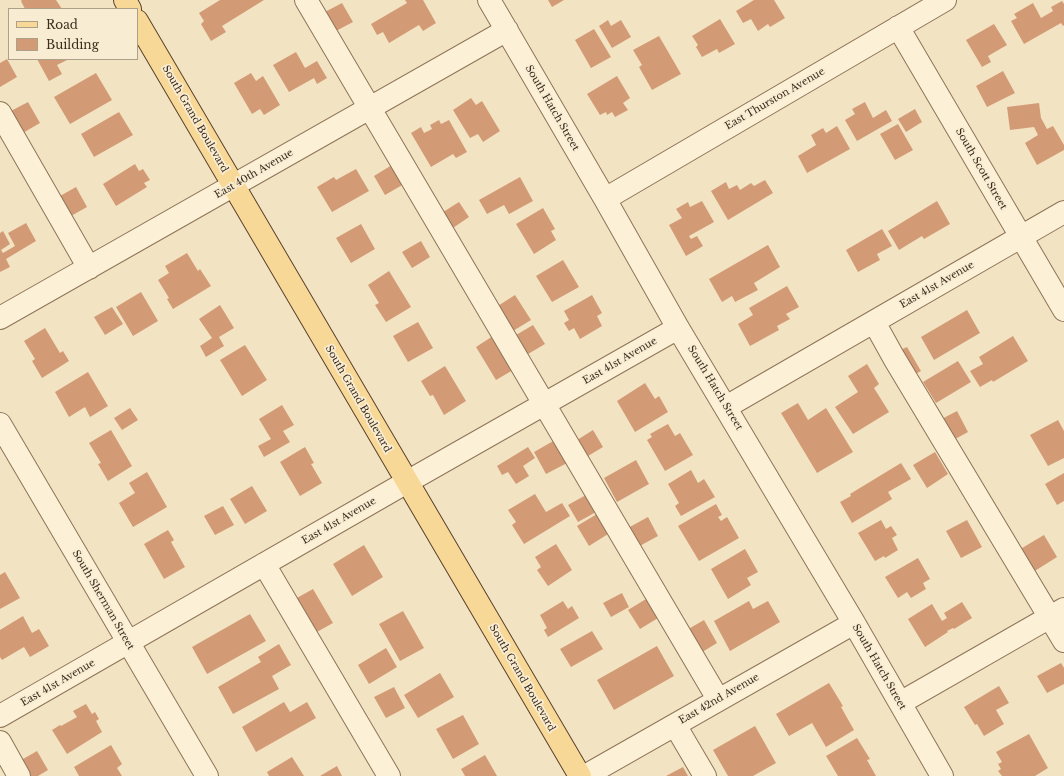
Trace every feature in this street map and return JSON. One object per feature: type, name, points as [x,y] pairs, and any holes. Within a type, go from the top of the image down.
[{"type":"main road","name":"South Grand Boulevard","points":[[138,23],[580,776]]},
{"type":"street","points":[[306,0],[718,699]]},
{"type":"street","name":"South Hatch Street","points":[[489,0],[678,328],[854,623],[942,776]]},
{"type":"street","name":"East Thurston Avenue","points":[[605,199],[945,0]]},
{"type":"street","name":"South Scott Street","points":[[898,27],[1064,310]]},
{"type":"street","name":"East 40th Avenue","points":[[0,318],[507,30]]},
{"type":"street","points":[[0,113],[89,268]]},
{"type":"street","name":"East 41st Avenue","points":[[726,407],[1064,212]]},
{"type":"street","points":[[874,322],[894,358],[1057,613],[1064,641]]},
{"type":"street","name":"East 41st Avenue","points":[[0,716],[678,328]]},
{"type":"street","name":"South Sherman Street","points":[[0,424],[207,776]]},
{"type":"street","points":[[264,564],[389,776]]},
{"type":"street","points":[[900,703],[1057,613]]},
{"type":"street","name":"East 42nd Avenue","points":[[585,776],[854,623]]},
{"type":"street","points":[[675,724],[706,776]]},
{"type":"street","points":[[0,742],[19,776]]},
{"type":"building","points":[[56,0],[61,8],[24,8],[21,1]]},
{"type":"building","points":[[220,0],[264,0],[222,26],[226,32],[211,41],[201,24],[204,21],[199,13]]},
{"type":"building","points":[[405,0],[423,0],[436,23],[423,31],[419,25],[389,43],[383,32],[377,35],[371,24],[407,3]]},
{"type":"building","points":[[548,0],[564,0],[552,7]]},
{"type":"building","points":[[754,0],[774,0],[785,18],[770,27],[768,24],[758,31],[751,19],[743,23],[736,11]]},
{"type":"building","points":[[1062,1],[1064,4],[1064,25],[1063,26],[1061,23],[1024,44],[1011,21],[1017,18],[1014,14],[1033,3],[1041,18],[1053,11],[1051,7]]},
{"type":"building","points":[[342,3],[353,22],[334,32],[323,13]]},
{"type":"building","points":[[720,19],[735,44],[719,53],[717,49],[702,57],[696,47],[698,45],[692,36]]},
{"type":"building","points":[[608,20],[611,26],[621,20],[631,37],[612,48],[599,26]]},
{"type":"building","points":[[994,24],[1007,45],[988,56],[991,62],[982,67],[966,40]]},
{"type":"building","points":[[594,29],[611,57],[591,68],[575,40]]},
{"type":"building","points":[[659,36],[681,74],[652,90],[639,67],[642,65],[633,50]]},
{"type":"building","points":[[296,52],[305,68],[317,61],[327,78],[317,84],[314,78],[289,92],[273,65]]},
{"type":"building","points":[[7,59],[17,77],[0,87],[0,63]]},
{"type":"building","points":[[38,60],[67,60],[57,65],[62,74],[49,81]]},
{"type":"building","points":[[1003,71],[1015,93],[987,107],[976,86]]},
{"type":"building","points":[[96,73],[112,100],[70,124],[54,97]]},
{"type":"building","points":[[251,73],[256,81],[263,76],[280,105],[264,115],[260,109],[252,114],[234,83]]},
{"type":"building","points":[[617,76],[630,98],[623,103],[628,110],[615,117],[612,112],[607,115],[606,112],[600,115],[587,94]]},
{"type":"building","points":[[471,98],[476,105],[482,101],[500,131],[483,142],[478,134],[470,138],[453,110]]},
{"type":"building","points":[[28,102],[40,123],[21,134],[9,112]]},
{"type":"building","points":[[865,102],[873,118],[886,110],[892,121],[857,141],[845,120],[855,114],[852,109]]},
{"type":"building","points":[[1039,103],[1041,118],[1047,129],[1053,126],[1064,145],[1064,150],[1037,165],[1025,143],[1038,135],[1034,127],[1010,130],[1007,107]]},
{"type":"building","points":[[915,109],[922,122],[906,132],[898,119]]},
{"type":"building","points":[[119,112],[133,135],[94,157],[81,134]]},
{"type":"building","points":[[439,120],[441,124],[449,120],[467,152],[456,158],[453,154],[431,167],[411,133],[421,127],[424,133],[432,129],[430,125]]},
{"type":"building","points":[[898,124],[913,150],[895,160],[880,134]]},
{"type":"building","points":[[837,126],[850,149],[807,173],[798,156],[816,145],[811,135],[823,128],[826,133]]},
{"type":"building","points":[[135,164],[139,171],[143,169],[150,180],[144,183],[147,187],[116,206],[103,184]]},
{"type":"building","points":[[392,165],[404,184],[385,195],[374,176]]},
{"type":"building","points":[[356,169],[369,191],[332,212],[317,187],[334,177],[336,180]]},
{"type":"building","points":[[520,177],[533,201],[509,214],[504,205],[487,214],[479,200]]},
{"type":"building","points":[[765,180],[773,193],[728,220],[711,191],[726,182],[729,189],[737,185],[740,190],[751,183],[754,186]]},
{"type":"building","points":[[76,187],[87,207],[71,216],[60,196]]},
{"type":"building","points":[[702,201],[714,222],[689,236],[691,239],[697,236],[703,246],[686,256],[669,225],[682,218],[676,209],[688,202],[690,207]]},
{"type":"building","points":[[937,201],[950,224],[924,239],[922,236],[899,250],[888,231]]},
{"type":"building","points":[[459,202],[469,217],[450,230],[440,214]]},
{"type":"building","points":[[543,208],[555,229],[551,231],[556,240],[534,254],[516,224]]},
{"type":"building","points":[[26,223],[36,241],[6,259],[10,267],[0,272],[0,233],[3,231],[10,244],[1,250],[3,253],[15,246],[8,233]]},
{"type":"building","points":[[361,224],[375,249],[351,263],[336,238]]},
{"type":"building","points":[[882,229],[892,246],[877,254],[880,260],[858,272],[846,250]]},
{"type":"building","points":[[421,241],[430,257],[412,268],[402,252]]},
{"type":"building","points":[[768,245],[780,267],[754,283],[758,290],[735,302],[732,296],[722,302],[709,279]]},
{"type":"building","points":[[187,253],[198,271],[200,269],[211,286],[173,309],[167,299],[169,298],[158,280],[169,273],[165,266]]},
{"type":"building","points":[[563,260],[579,287],[552,302],[536,276]]},
{"type":"building","points":[[389,271],[411,307],[386,322],[375,305],[379,303],[368,285]]},
{"type":"building","points":[[787,286],[799,307],[786,314],[790,319],[777,326],[779,330],[750,346],[738,324],[753,315],[749,308]]},
{"type":"building","points":[[141,292],[158,321],[133,336],[116,307]]},
{"type":"building","points":[[515,295],[531,320],[508,334],[493,309]]},
{"type":"building","points":[[592,295],[602,313],[597,316],[602,326],[580,339],[574,328],[569,331],[564,323],[569,320],[564,311]]},
{"type":"building","points":[[220,305],[234,328],[219,337],[224,346],[206,357],[200,346],[212,338],[199,319]]},
{"type":"building","points":[[112,307],[123,324],[105,335],[94,317]]},
{"type":"building","points":[[967,310],[980,333],[934,360],[921,337]]},
{"type":"building","points":[[418,322],[433,348],[408,362],[393,336]]},
{"type":"building","points":[[533,325],[545,344],[523,357],[511,338]]},
{"type":"building","points":[[45,328],[60,353],[63,351],[69,361],[42,378],[32,361],[35,359],[24,341]]},
{"type":"building","points":[[493,336],[513,370],[496,380],[476,347]]},
{"type":"building","points":[[1013,336],[1028,361],[993,382],[992,380],[980,387],[970,371],[983,364],[979,357]]},
{"type":"building","points":[[245,345],[267,380],[242,396],[220,360]]},
{"type":"building","points":[[907,347],[921,371],[910,377],[896,352]]},
{"type":"building","points":[[958,361],[971,382],[936,403],[923,382]]},
{"type":"building","points":[[867,364],[879,384],[874,388],[889,412],[853,434],[835,407],[858,392],[848,376]]},
{"type":"building","points":[[445,366],[466,401],[444,415],[433,395],[430,396],[421,381]]},
{"type":"building","points":[[88,372],[108,406],[90,417],[85,407],[69,417],[55,392]]},
{"type":"building","points":[[645,383],[655,399],[659,396],[668,412],[635,432],[617,401]]},
{"type":"building","points":[[798,403],[808,420],[826,408],[853,452],[817,473],[781,413]]},
{"type":"building","points":[[282,405],[294,425],[283,431],[290,442],[264,457],[258,446],[271,439],[259,419]]},
{"type":"building","points":[[130,408],[138,420],[122,430],[114,418]]},
{"type":"building","points":[[957,411],[968,432],[948,443],[936,422]]},
{"type":"building","points":[[1058,420],[1064,431],[1064,458],[1048,466],[1030,435]]},
{"type":"building","points":[[668,424],[675,436],[680,433],[693,455],[665,471],[647,440],[652,437],[650,434]]},
{"type":"building","points":[[111,430],[132,466],[108,481],[98,464],[101,463],[89,443]]},
{"type":"building","points":[[593,430],[603,447],[583,459],[574,442]]},
{"type":"building","points":[[555,440],[567,463],[546,474],[534,452]]},
{"type":"building","points":[[305,447],[314,463],[311,464],[322,483],[300,496],[280,462]]},
{"type":"building","points":[[528,447],[535,458],[523,466],[529,476],[516,484],[508,472],[502,475],[497,466]]},
{"type":"building","points":[[935,452],[948,474],[927,488],[913,465]]},
{"type":"building","points":[[636,460],[649,484],[617,502],[604,478]]},
{"type":"building","points":[[901,463],[911,479],[888,492],[892,499],[852,523],[840,502],[851,496],[850,494]]},
{"type":"building","points":[[691,470],[698,483],[704,479],[715,497],[681,516],[675,506],[679,503],[668,484]]},
{"type":"building","points":[[147,472],[167,507],[133,527],[119,503],[135,493],[129,483]]},
{"type":"building","points":[[1064,473],[1064,501],[1057,505],[1045,484]]},
{"type":"building","points":[[252,486],[267,511],[245,524],[230,499]]},
{"type":"building","points":[[535,494],[546,512],[562,503],[570,516],[524,544],[512,525],[516,522],[508,510]]},
{"type":"building","points":[[586,495],[596,512],[578,522],[568,505]]},
{"type":"building","points":[[716,504],[722,515],[718,517],[721,521],[727,517],[739,538],[699,561],[678,526]]},
{"type":"building","points":[[223,506],[234,525],[215,535],[204,516]]},
{"type":"building","points":[[597,514],[608,534],[589,546],[577,526]]},
{"type":"building","points":[[648,517],[658,536],[636,548],[626,529]]},
{"type":"building","points":[[881,520],[886,529],[891,526],[897,535],[892,538],[898,550],[885,558],[884,556],[875,561],[858,533]]},
{"type":"building","points":[[967,520],[982,547],[961,558],[946,531]]},
{"type":"building","points":[[168,530],[174,540],[171,542],[185,567],[164,579],[144,544]]},
{"type":"building","points":[[1044,535],[1057,557],[1030,574],[1017,551]]},
{"type":"building","points":[[556,544],[572,570],[548,586],[537,570],[541,567],[535,557]]},
{"type":"building","points":[[364,545],[383,577],[352,596],[333,564]]},
{"type":"building","points":[[745,549],[758,572],[747,578],[751,585],[728,599],[711,569]]},
{"type":"building","points":[[918,558],[930,579],[923,583],[926,589],[911,598],[907,592],[898,598],[885,577]]},
{"type":"building","points":[[5,572],[20,598],[0,609],[0,575]]},
{"type":"building","points":[[313,589],[333,623],[315,633],[295,599]]},
{"type":"building","points":[[622,593],[629,607],[611,617],[603,603]]},
{"type":"building","points":[[646,599],[658,618],[640,629],[628,610]]},
{"type":"building","points":[[563,601],[568,609],[572,606],[579,618],[548,637],[544,630],[547,628],[540,615]]},
{"type":"building","points":[[749,601],[753,609],[768,601],[780,622],[730,651],[714,621]]},
{"type":"building","points":[[962,602],[972,618],[954,629],[953,628],[947,631],[948,632],[925,647],[908,619],[932,604],[942,621],[947,618],[944,613]]},
{"type":"building","points":[[403,611],[424,648],[400,661],[379,624]]},
{"type":"building","points":[[250,614],[266,641],[207,674],[192,647]]},
{"type":"building","points":[[23,616],[32,633],[39,629],[49,646],[30,657],[24,647],[2,660],[0,657],[0,630]]},
{"type":"building","points":[[704,620],[717,643],[699,654],[685,631]]},
{"type":"building","points":[[592,631],[603,649],[571,667],[560,649]]},
{"type":"building","points":[[279,644],[291,665],[272,676],[279,689],[233,714],[218,687],[261,662],[258,657]]},
{"type":"building","points":[[657,646],[674,676],[614,710],[597,680]]},
{"type":"building","points":[[386,648],[397,667],[369,684],[358,665]]},
{"type":"building","points":[[1061,663],[1064,668],[1064,684],[1047,693],[1037,676]]},
{"type":"building","points":[[440,673],[454,697],[418,718],[404,695]]},
{"type":"building","points":[[829,683],[843,706],[841,707],[854,730],[826,747],[812,723],[789,736],[776,714]]},
{"type":"building","points":[[999,686],[1009,703],[996,710],[1004,724],[984,736],[964,707]]},
{"type":"building","points":[[394,687],[405,708],[386,718],[374,697]]},
{"type":"building","points":[[284,702],[290,712],[307,702],[316,718],[256,752],[242,727]]},
{"type":"building","points":[[86,704],[92,714],[95,712],[99,719],[96,721],[102,732],[67,754],[52,730],[77,717],[73,711]]},
{"type":"building","points":[[463,715],[479,744],[453,759],[436,729]]},
{"type":"building","points":[[755,726],[776,763],[753,776],[728,776],[713,750]]},
{"type":"building","points":[[1029,734],[1048,768],[1035,776],[1002,776],[998,771],[1001,769],[998,764],[1002,762],[996,752]]},
{"type":"building","points":[[857,738],[870,759],[867,760],[876,776],[838,776],[826,756]]},
{"type":"building","points":[[111,745],[122,764],[117,768],[122,776],[79,776],[74,767]]},
{"type":"building","points":[[37,751],[48,770],[38,776],[24,776],[16,763]]},
{"type":"building","points":[[485,755],[497,776],[465,776],[461,769]]},
{"type":"building","points":[[292,757],[304,776],[269,776],[267,772]]},
{"type":"building","points":[[337,766],[342,776],[320,776]]},
{"type":"building","points":[[683,767],[688,776],[666,776]]}]
